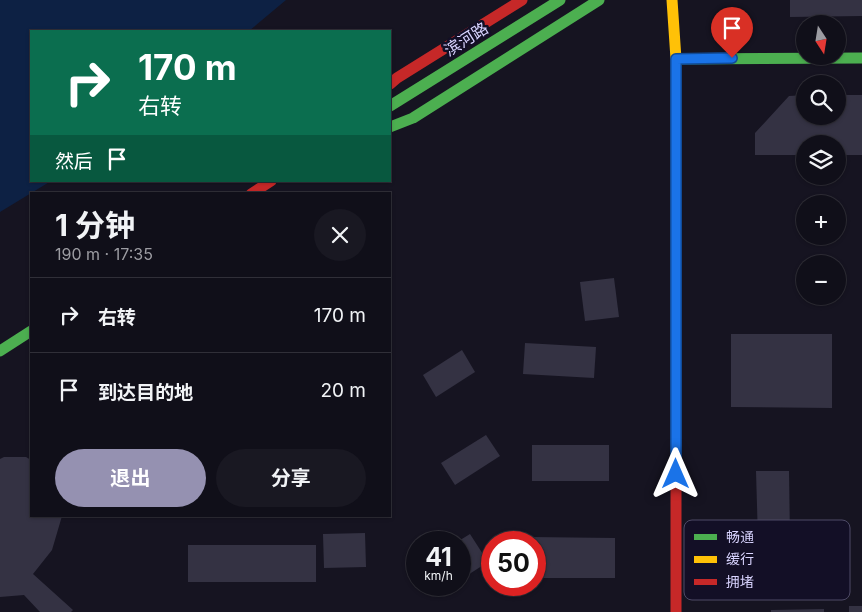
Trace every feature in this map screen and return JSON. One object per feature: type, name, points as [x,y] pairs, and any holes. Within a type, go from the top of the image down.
[{"type":"street","points":[[391,83],[522,0]]},
{"type":"street","name":"滨河路","points":[[391,105],[560,0]]},
{"type":"street","points":[[391,127],[413,118],[599,0]]},
{"type":"street","points":[[672,0],[676,59],[676,612]]},
{"type":"street","points":[[660,8],[676,59]]},
{"type":"street","points":[[676,59],[862,58]]},
{"type":"street","points":[[254,192],[269,182]]},
{"type":"street","points":[[0,351],[30,332]]},
{"type":"water","points":[[0,0],[286,0],[250,30],[30,30],[30,182],[49,182],[30,192],[0,212]]},
{"type":"building","points":[[790,0],[862,0],[862,16],[796,15],[796,17],[790,17]]},
{"type":"building","points":[[846,95],[862,95],[862,155],[846,155],[846,135],[796,135],[796,155],[755,155],[755,133],[789,96],[796,96],[796,125],[846,125]]},
{"type":"building","points":[[614,278],[619,317],[585,321],[580,282]]},
{"type":"building","points":[[731,334],[832,334],[832,408],[731,407]]},
{"type":"building","points":[[525,343],[596,347],[594,378],[523,374]]},
{"type":"building","points":[[462,350],[475,372],[436,397],[423,375]]},
{"type":"building","points":[[486,435],[500,456],[455,485],[441,463]]},
{"type":"building","points":[[532,445],[609,445],[609,481],[532,481]]},
{"type":"building","points":[[4,457],[26,457],[30,459],[30,517],[62,517],[52,550],[33,574],[73,610],[71,612],[40,612],[24,595],[0,597],[0,459]]},
{"type":"building","points":[[756,471],[789,471],[790,520],[757,520]]},
{"type":"building","points":[[365,533],[366,567],[324,568],[323,534]]},
{"type":"building","points":[[471,536],[481,551],[481,566],[471,573]]},
{"type":"building","points":[[546,537],[615,538],[615,578],[546,578]]},
{"type":"building","points":[[188,545],[316,545],[316,582],[188,582]]},
{"type":"building","points":[[849,606],[862,606],[862,612],[849,612]]},
{"type":"building","points":[[824,609],[824,612],[771,612],[771,610]]},
{"type":"traffic: fast","points":[[391,105],[560,0]]},
{"type":"traffic: fast","points":[[391,127],[413,118],[599,0]]},
{"type":"traffic: fast","points":[[676,59],[862,58]]},
{"type":"traffic: fast","points":[[0,351],[30,332]]},
{"type":"traffic: slow","points":[[672,0],[676,59],[676,433]]},
{"type":"traffic: jam","points":[[391,83],[522,0]]},
{"type":"traffic: jam","points":[[254,192],[269,182]]},
{"type":"traffic: jam","points":[[676,433],[676,612]]},
{"type":"route","points":[[676,474],[676,59],[732,58]]}]
